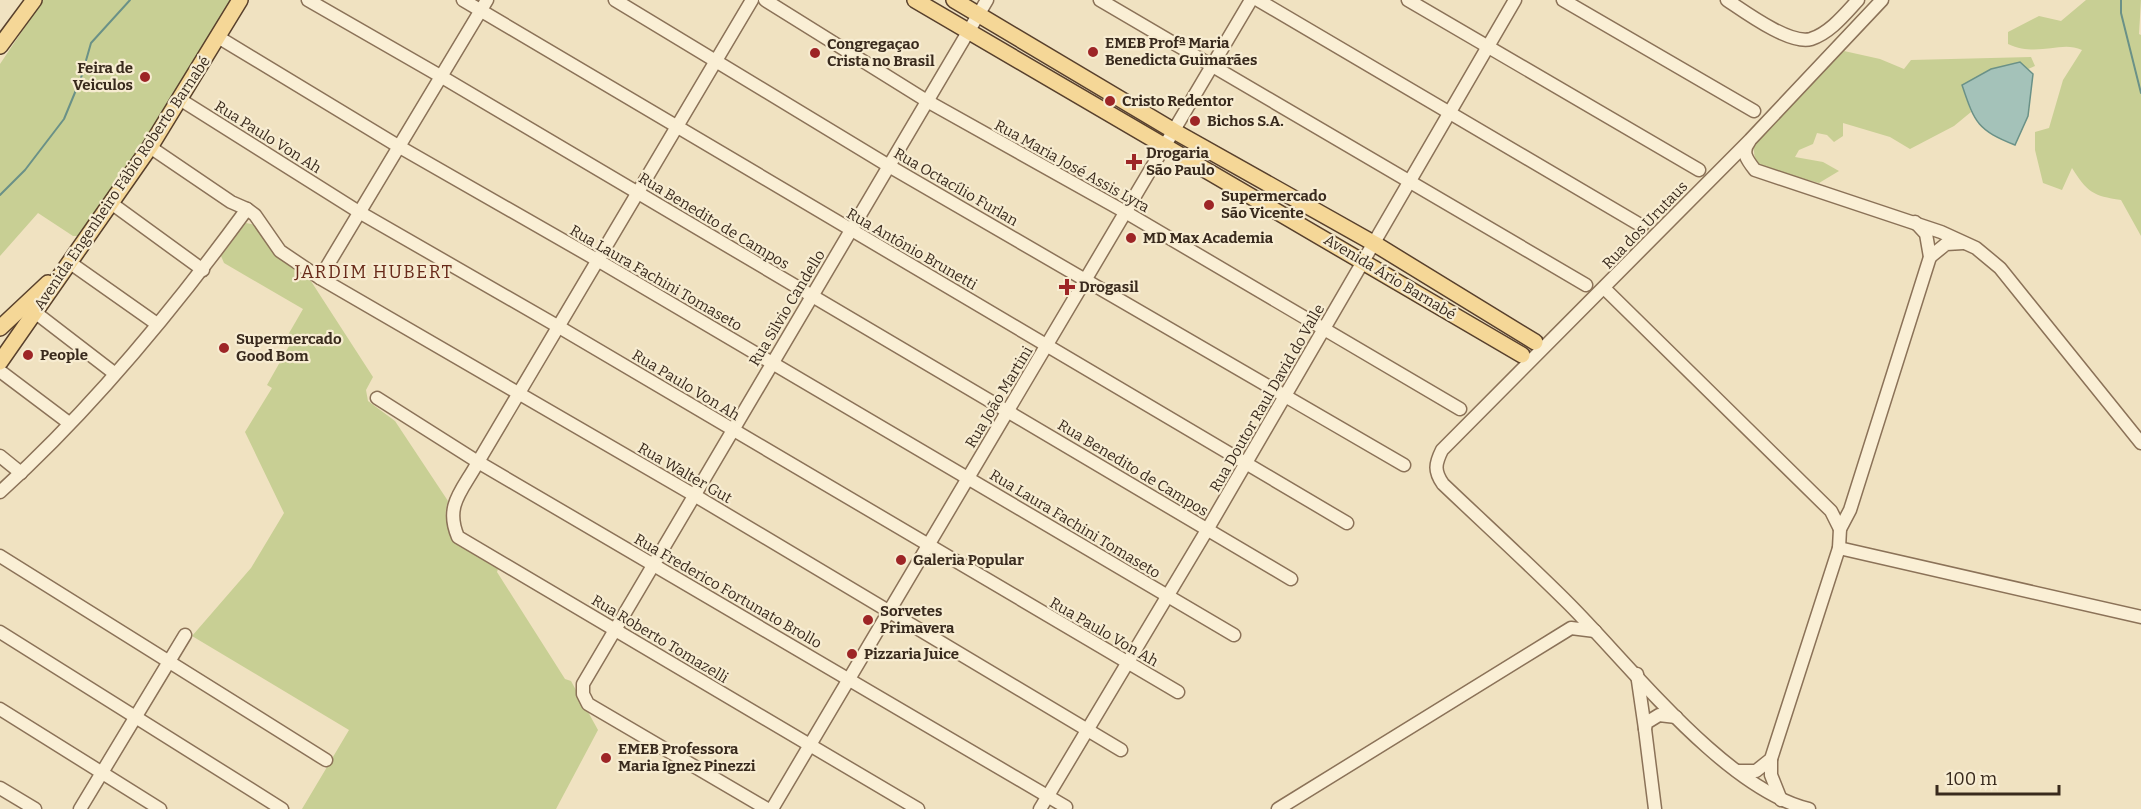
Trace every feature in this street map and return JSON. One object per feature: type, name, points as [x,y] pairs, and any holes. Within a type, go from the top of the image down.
[{"type":"main road","points":[[0,46],[34,0]]},
{"type":"main road","name":"Avenida Engenheiro Fábio Roberto Barnabé","points":[[0,362],[36,313],[64,267],[150,147],[181,100],[240,0]]},
{"type":"main road","name":"Avenida Ário Barnabé","points":[[915,0],[1164,147],[1365,261],[1522,355]]},
{"type":"main road","name":"Avenida Ário Barnabé","points":[[954,0],[1174,131],[1375,244],[1500,323],[1535,342]]},
{"type":"main road","points":[[0,328],[64,267]]},
{"type":"main road","points":[[1491,337],[1501,333],[1500,323]]},
{"type":"street","name":"Rua Benedito de Campos","points":[[308,0],[442,76],[1291,579]]},
{"type":"street","name":"Rua Antônio Brunetti","points":[[463,0],[484,5],[850,231],[1048,345],[1347,523]]},
{"type":"street","name":"Rua Octacílio Furlan","points":[[615,0],[889,166],[1404,465]]},
{"type":"street","name":"Rua Roberto Tomazelli","points":[[752,0],[478,462],[451,510],[452,524],[458,537],[918,809]]},
{"type":"street","name":"Rua Maria José Assis Lyra","points":[[765,0],[927,101],[1126,213],[1460,409]]},
{"type":"street","name":"Rua Silvio Candello","points":[[767,809],[588,704],[583,684],[987,0]]},
{"type":"street","points":[[1100,0],[1586,285]]},
{"type":"street","name":"Rua João Martini","points":[[772,809],[1251,0]]},
{"type":"street","points":[[1258,0],[1642,226]]},
{"type":"street","points":[[1408,0],[1699,170]]},
{"type":"street","name":"Rua Doutor Raul David do Valle","points":[[1040,809],[1375,244],[1409,181],[1515,0]]},
{"type":"street","points":[[1563,0],[1754,111]]},
{"type":"street","points":[[1727,0],[1797,40],[1811,39],[1827,31],[1858,0]]},
{"type":"street","name":"Rua dos Urutaus","points":[[1569,603],[1443,484],[1436,474],[1442,450],[1750,140],[1882,0]]},
{"type":"street","points":[[320,278],[484,5]]},
{"type":"street","name":"Rua Laura Fachini Tomaseto","points":[[218,37],[398,146],[599,261],[1234,635]]},
{"type":"street","name":"Rua Paulo Von Ah","points":[[181,100],[359,212],[559,327],[1178,692]]},
{"type":"street","points":[[1750,140],[1744,148],[1745,154],[1755,170]]},
{"type":"street","points":[[0,492],[69,423],[157,324],[202,270],[247,209],[231,202],[150,147]]},
{"type":"street","points":[[1717,173],[1727,166],[1755,170],[1915,222],[1968,243],[2000,268],[2141,443]]},
{"type":"street","points":[[111,203],[202,270]]},
{"type":"street","name":"Rua Walter Gut","points":[[247,209],[255,216],[280,251],[320,278],[694,495],[1121,750]]},
{"type":"street","points":[[1782,801],[1773,785],[1771,759],[1839,549],[1840,529],[1850,510],[1930,257],[1926,234],[1915,222]]},
{"type":"street","points":[[1930,257],[1946,244],[1968,243]]},
{"type":"street","points":[[64,267],[157,324]]},
{"type":"street","points":[[1604,288],[1830,511],[1840,529]]},
{"type":"street","points":[[36,313],[114,373]]},
{"type":"street","points":[[0,371],[69,423]]},
{"type":"street","name":"Rua Frederico Fortunato Brollo","points":[[377,398],[478,462],[1066,807]]},
{"type":"street","points":[[0,456],[21,473]]},
{"type":"street","points":[[1839,549],[2141,616]]},
{"type":"street","points":[[0,556],[326,760]]},
{"type":"street","points":[[1569,603],[1571,628]]},
{"type":"street","points":[[1569,603],[1677,718],[1736,770],[1782,801],[1809,809]]},
{"type":"street","points":[[1278,809],[1571,628],[1595,631]]},
{"type":"street","points":[[0,632],[282,809]]},
{"type":"street","points":[[80,809],[185,635]]},
{"type":"street","points":[[1637,674],[1655,809]]},
{"type":"street","points":[[0,709],[160,809]]},
{"type":"street","points":[[1645,729],[1646,723],[1659,715],[1672,715],[1677,718]]},
{"type":"street","points":[[1736,770],[1756,771],[1771,759]]},
{"type":"street","points":[[0,788],[35,809]]},
{"type":"green space","points":[[43,0],[235,0],[178,98],[80,236],[73,236],[38,213],[0,256],[0,64]]},
{"type":"green space","points":[[2086,0],[2141,0],[2139,34],[2141,35],[2141,236],[2121,200],[2092,192],[2082,183],[2072,168],[2062,190],[2043,183],[2035,150],[2035,132],[2049,128],[2063,80],[2082,50],[2074,47],[2030,49],[2008,44],[2008,32],[2039,16],[2061,21]]},
{"type":"green space","points":[[1844,51],[1880,59],[1904,69],[1911,60],[2031,57],[2035,66],[2028,69],[2019,62],[1962,86],[1971,112],[1954,126],[1910,149],[1890,137],[1843,123],[1843,136],[1834,142],[1827,135],[1817,133],[1813,144],[1799,150],[1795,157],[1823,162],[1839,171],[1819,183],[1771,170],[1755,162],[1753,141],[1807,85]]},
{"type":"green space","points":[[246,223],[256,225],[278,258],[307,275],[373,377],[366,390],[368,401],[395,421],[448,501],[447,524],[452,534],[468,550],[498,569],[497,572],[565,679],[571,681],[598,730],[556,809],[302,809],[349,730],[192,636],[251,568],[284,513],[245,432],[272,388],[267,385],[293,339],[288,335],[303,309],[224,263],[221,256]]},
{"type":"water","points":[[2020,62],[2033,74],[2028,116],[2015,145],[1993,135],[1979,124],[1962,85],[1991,69]]},
{"type":"waterway","points":[[0,195],[25,170],[64,119],[81,78],[91,43],[130,0]]},
{"type":"waterway","points":[[2121,0],[2121,13],[2141,93]]},
{"type":"place","name":"EMEB Profª Maria Benedicta Guimarães","points":[[1093,52]]},
{"type":"place","name":"Congregaçao Crista no Brasil","points":[[815,53]]},
{"type":"place","name":"Feira de Veiculos","points":[[145,77]]},
{"type":"place","name":"Cristo Redentor","points":[[1110,101]]},
{"type":"place","name":"Bichos S.A.","points":[[1195,121]]},
{"type":"place","name":"Drogaria São Paulo","points":[[1134,162]]},
{"type":"place","name":"Supermercado São Vicente","points":[[1209,205]]},
{"type":"place","name":"MD Max Academia","points":[[1131,238]]},
{"type":"place","name":"Drogasil","points":[[1067,287]]},
{"type":"place","name":"Supermercado Good Bom","points":[[224,348]]},
{"type":"place","name":"People","points":[[28,355]]},
{"type":"place","name":"Galeria Popular","points":[[901,560]]},
{"type":"place","name":"Sorvetes Primavera","points":[[868,620]]},
{"type":"place","name":"Pizzaria Juice","points":[[852,654]]},
{"type":"place","name":"EMEB Professora Maria Ignez Pinezzi","points":[[606,758]]},
{"type":"district","name":"JARDIM HUBERT","points":[[374,272]]}]
